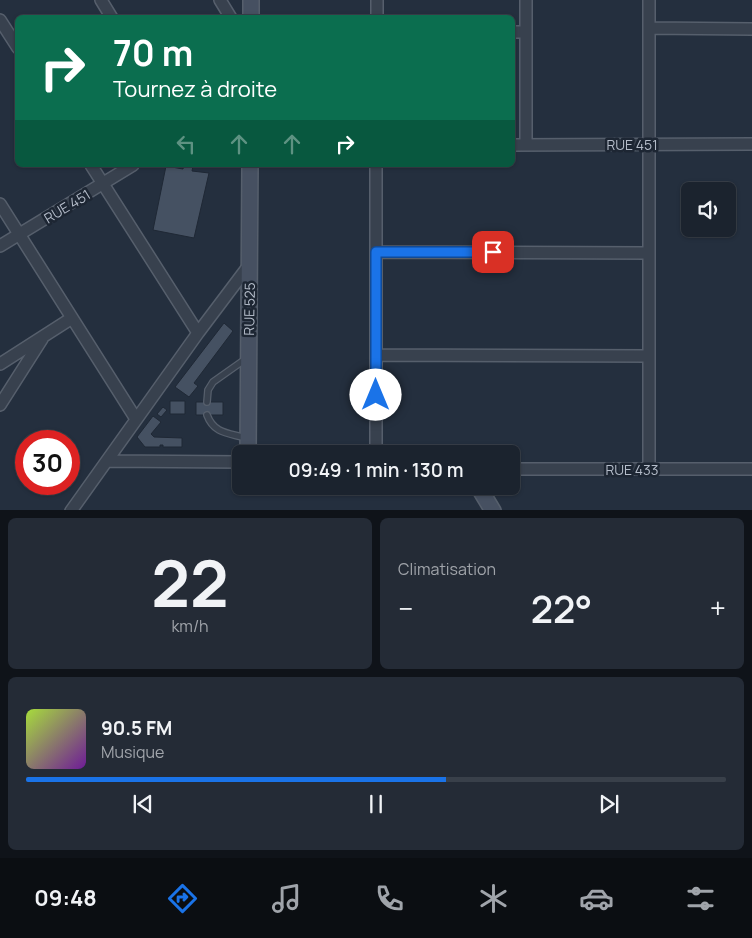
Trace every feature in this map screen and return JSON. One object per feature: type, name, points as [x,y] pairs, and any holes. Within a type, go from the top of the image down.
[{"type":"main road","points":[[251,0],[251,15]]},
{"type":"main road","name":"RUE 525","points":[[248,445],[250,167]]},
{"type":"main road","points":[[484,495],[493,510]]},
{"type":"street","points":[[102,0],[110,15]]},
{"type":"street","points":[[220,0],[229,15]]},
{"type":"street","points":[[377,0],[377,15]]},
{"type":"street","points":[[526,0],[526,145]]},
{"type":"street","points":[[649,0],[649,469]]},
{"type":"street","points":[[0,20],[15,43]]},
{"type":"street","points":[[649,28],[752,28]]},
{"type":"street","points":[[515,32],[526,32]]},
{"type":"street","name":"RUE 451","points":[[515,145],[752,144]]},
{"type":"street","points":[[92,167],[198,333]]},
{"type":"street","name":"RUE 451","points":[[0,246],[130,167]]},
{"type":"street","points":[[376,167],[376,445]]},
{"type":"street","points":[[0,204],[136,419]]},
{"type":"street","points":[[376,252],[649,253]]},
{"type":"street","points":[[71,510],[250,264]]},
{"type":"street","points":[[0,364],[72,318]]},
{"type":"street","points":[[0,405],[44,336]]},
{"type":"street","points":[[376,355],[649,356]]},
{"type":"street","points":[[107,461],[232,462]]},
{"type":"street","name":"RUE 433","points":[[520,469],[752,469]]},
{"type":"lane","points":[[207,402],[208,390],[214,382],[249,358]]},
{"type":"lane","points":[[207,415],[210,424],[217,430],[248,438]]},
{"type":"building","points":[[166,167],[183,169],[184,167],[193,167],[192,171],[209,173],[194,238],[153,230]]},
{"type":"building","points":[[224,323],[233,331],[194,383],[198,386],[189,397],[175,387]]},
{"type":"building","points":[[170,401],[185,401],[185,414],[170,414]]},
{"type":"building","points":[[196,402],[223,402],[223,415],[196,415]]},
{"type":"building","points":[[163,407],[167,410],[161,417],[157,414]]},
{"type":"building","points":[[153,416],[161,422],[151,434],[154,437],[182,438],[182,447],[163,447],[163,445],[160,445],[160,447],[145,447],[137,437]]},
{"type":"route","points":[[376,395],[376,252],[493,252]]}]
